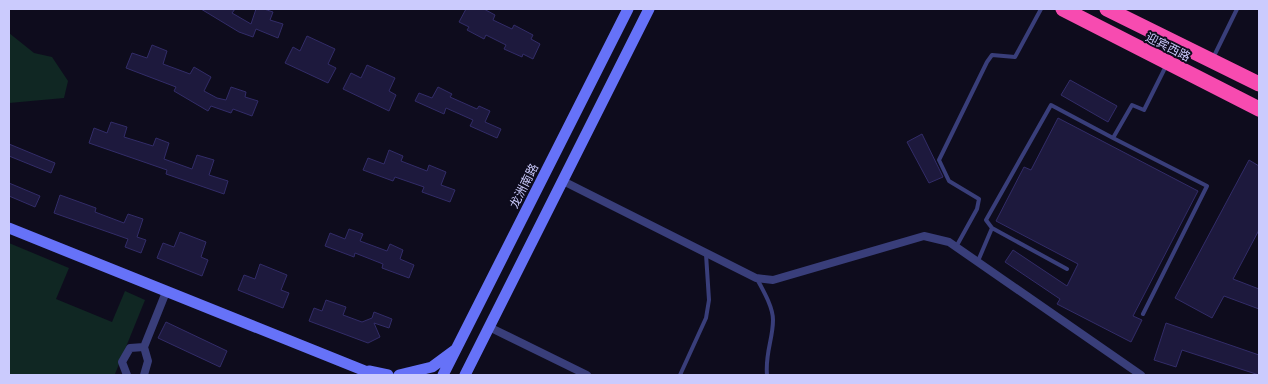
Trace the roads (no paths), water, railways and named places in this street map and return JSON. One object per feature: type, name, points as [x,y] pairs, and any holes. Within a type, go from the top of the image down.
[{"type":"highway","name":"迎宾西路","points":[[1063,9],[1167,64],[1259,109]]},
{"type":"highway","name":"迎宾西路","points":[[1108,9],[1259,84]]},
{"type":"main road","name":"龙洲南路","points":[[444,375],[628,9]]},
{"type":"main road","points":[[465,375],[649,9]]},
{"type":"main road","points":[[9,228],[371,373],[388,375]]},
{"type":"main road","points":[[399,375],[432,366],[457,349]]},
{"type":"street","points":[[563,181],[756,278],[773,280],[924,236],[949,242],[1141,375]]},
{"type":"street","points":[[144,375],[148,361],[144,347],[166,292]]},
{"type":"street","points":[[489,327],[587,375]]},
{"type":"street","points":[[127,375],[122,362],[130,348],[144,347]]},
{"type":"lane","points":[[956,247],[977,209],[979,199],[949,181],[939,160],[986,62],[992,55],[1015,57],[1041,9]]},
{"type":"lane","points":[[1212,61],[1237,9]]},
{"type":"lane","points":[[1113,138],[1132,105],[1144,110],[1167,64]]},
{"type":"lane","points":[[1067,269],[992,228],[986,220],[1051,105],[1207,186],[1143,314]]},
{"type":"lane","points":[[977,261],[992,228]]},
{"type":"lane","points":[[680,375],[706,318],[709,300],[706,253]]},
{"type":"lane","points":[[756,278],[764,291],[773,319],[765,358],[767,375]]}]
